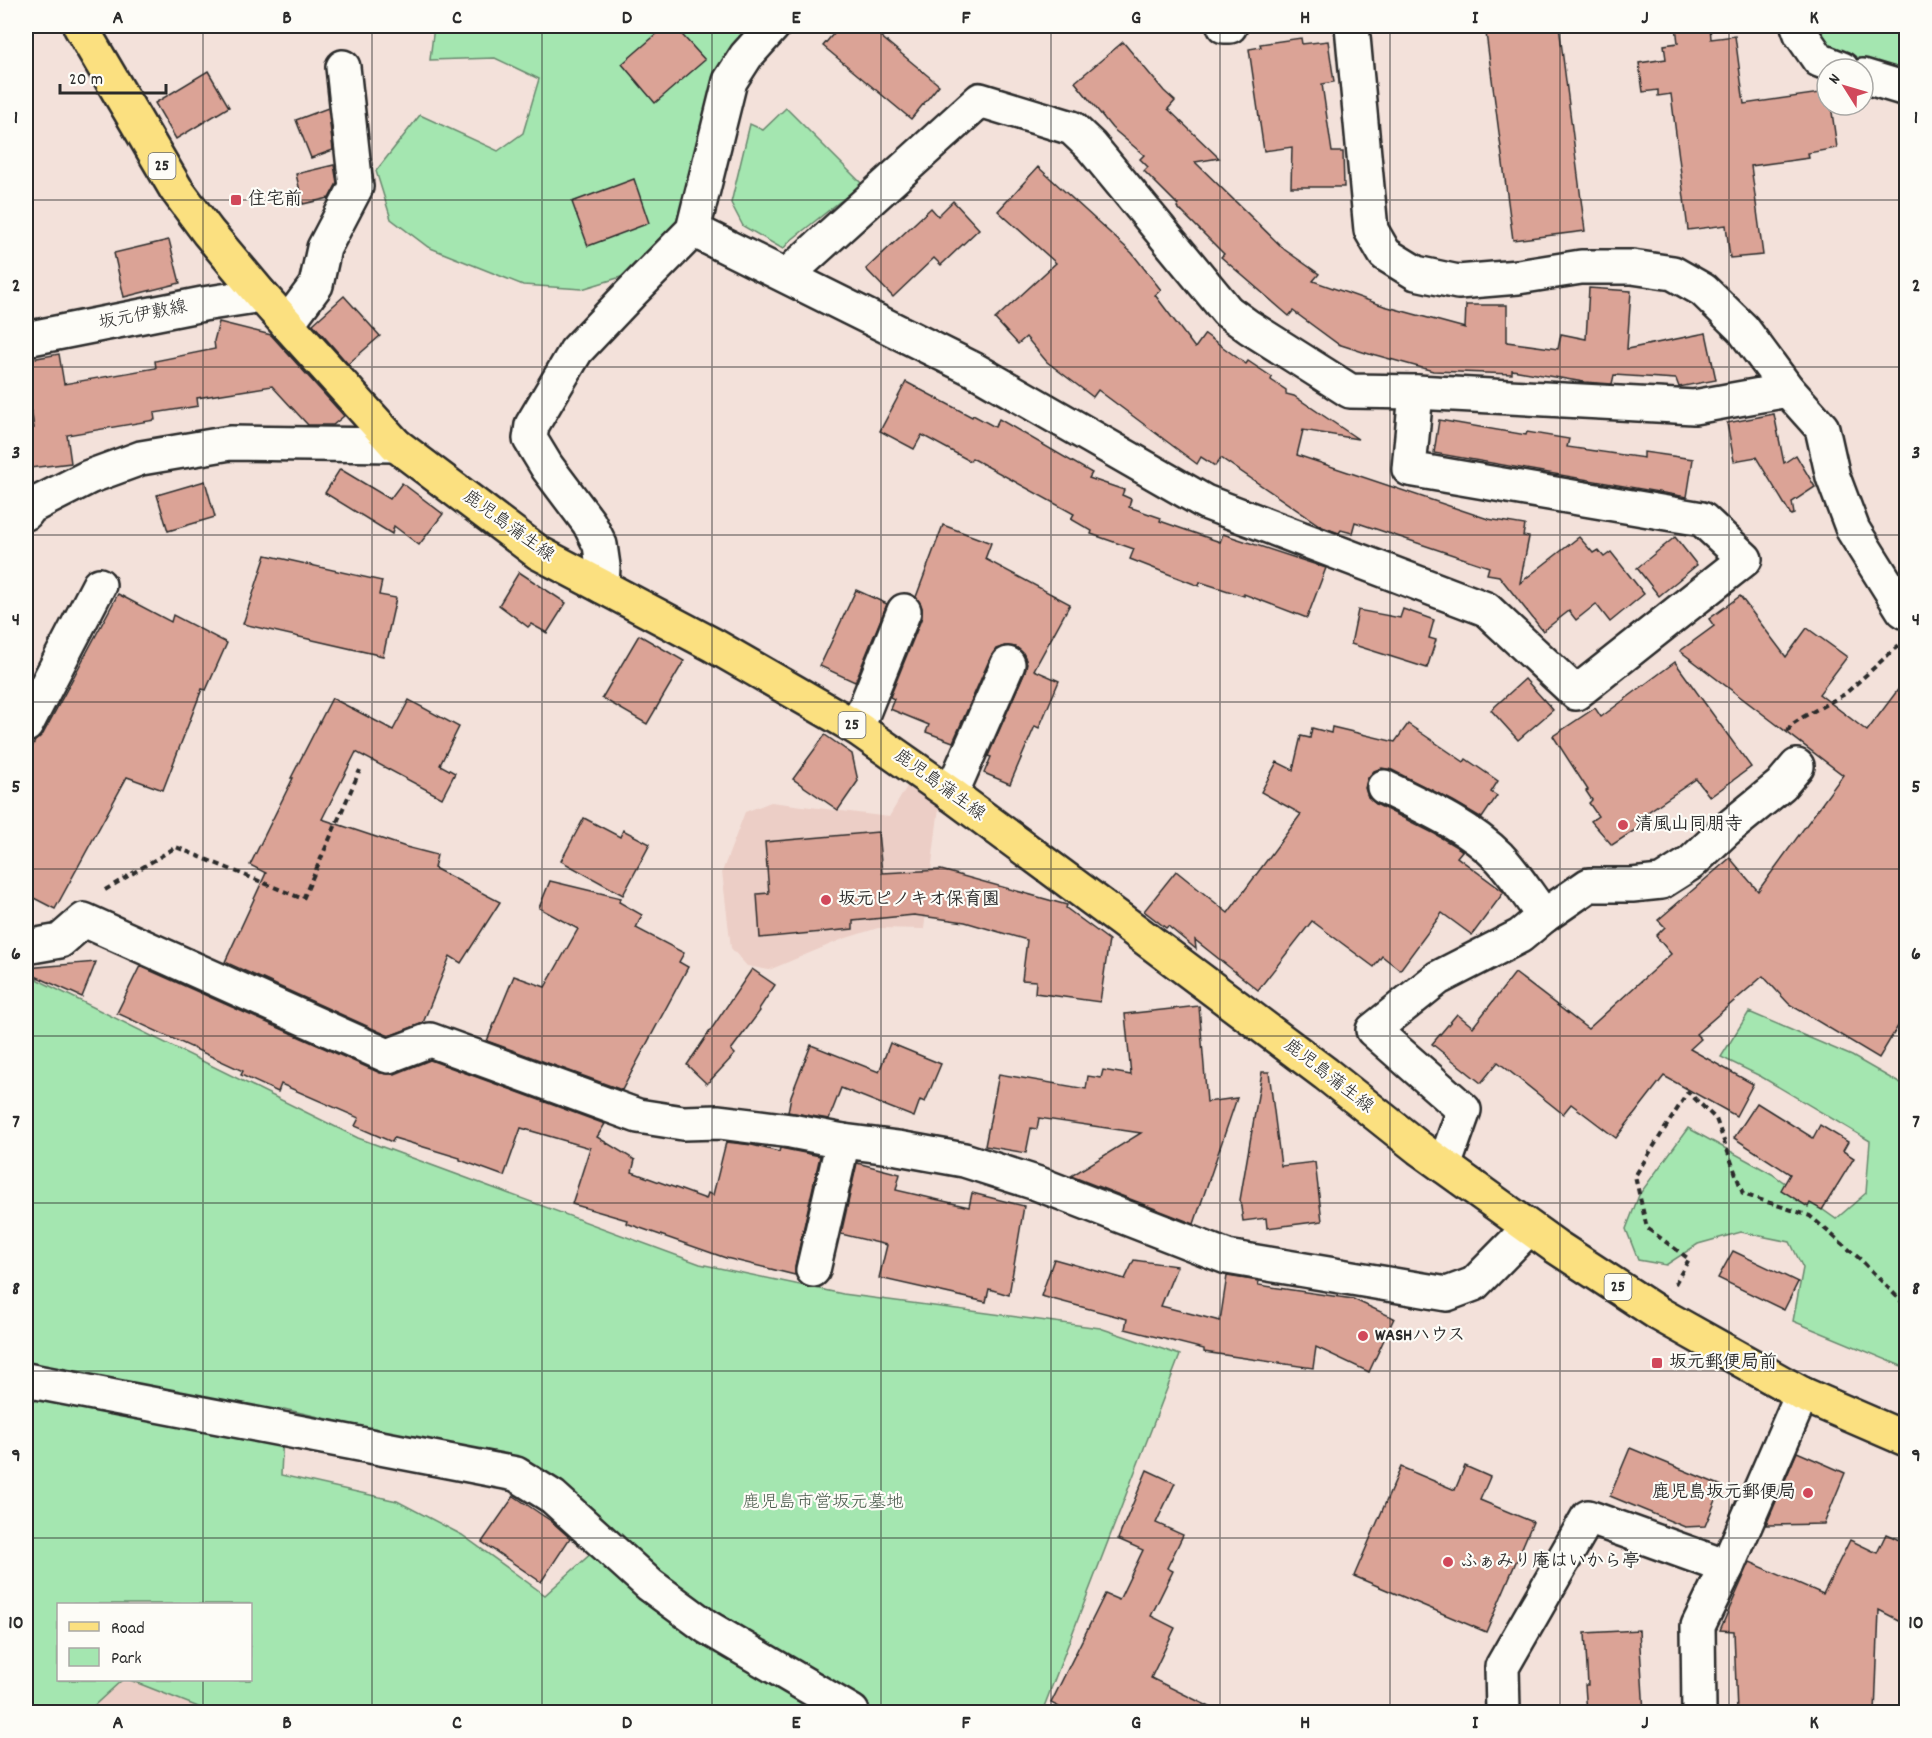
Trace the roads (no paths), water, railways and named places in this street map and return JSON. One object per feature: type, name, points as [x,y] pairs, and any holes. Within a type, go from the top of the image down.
[{"type":"main road","name":"鹿児島蒲生線","points":[[80,26],[176,189],[208,232],[261,295],[396,445],[539,554],[713,645],[857,728],[951,794],[1149,941],[1444,1166],[1529,1228],[1659,1314],[1802,1394],[1906,1439]]},
{"type":"street","points":[[602,586],[603,566],[600,545],[589,523],[547,467],[530,439],[531,424],[576,351],[693,230],[730,81],[746,56],[773,26]]},
{"type":"street","points":[[1224,26],[1230,26]]},
{"type":"street","points":[[1352,26],[1371,230],[1385,254],[1416,273],[1458,282],[1518,277],[1581,267],[1632,267],[1673,273],[1703,290],[1743,329],[1788,390],[1822,428],[1833,477],[1853,530],[1902,610],[1906,612]]},
{"type":"street","points":[[1798,26],[1817,57]]},
{"type":"street","points":[[287,324],[316,285],[324,248],[356,187],[343,67]]},
{"type":"street","points":[[1875,80],[1906,89]]},
{"type":"street","points":[[788,275],[980,100],[1072,128],[1091,146],[1227,310],[1249,327],[1350,391],[1416,392],[1694,407],[1788,390]]},
{"type":"street","points":[[693,230],[788,275],[973,369],[1205,502],[1486,609],[1576,693],[1745,559],[1702,519],[1409,469],[1416,392]]},
{"type":"street","name":"坂元伊敷線","points":[[26,339],[203,304],[261,295]]},
{"type":"street","points":[[27,508],[89,477],[152,456],[230,443],[396,445]]},
{"type":"street","points":[[26,725],[99,585]]},
{"type":"street","points":[[857,728],[904,611]]},
{"type":"street","points":[[951,794],[1008,664]]},
{"type":"street","points":[[1444,1166],[1464,1110],[1374,1030],[1438,978],[1520,936],[1544,916],[1589,885],[1661,882],[1691,863],[1726,830],[1781,785],[1797,766]]},
{"type":"street","points":[[1384,787],[1442,816],[1477,837],[1500,859],[1544,916]]},
{"type":"street","points":[[26,947],[60,941],[84,920],[388,1056],[430,1040],[638,1116],[683,1123],[719,1122],[790,1131],[963,1160],[1039,1184],[1227,1257],[1447,1294],[1474,1284],[1529,1228]]},
{"type":"street","points":[[813,1270],[843,1141]]},
{"type":"street","points":[[26,1380],[516,1473],[553,1497],[650,1585],[707,1627],[852,1713]]},
{"type":"street","points":[[1699,1713],[1698,1626],[1727,1567],[1802,1394]]},
{"type":"street","points":[[1503,1713],[1502,1667],[1588,1517],[1727,1567]]},
{"type":"place","name":"住宅前","points":[[236,200]]},
{"type":"place","name":"清風山同朋寺","points":[[1623,825]]},
{"type":"place","name":"坂元ピノキオ保育園","points":[[826,900]]},
{"type":"place","name":"WASHハウス","points":[[1363,1336]]},
{"type":"place","name":"坂元郵便局前","points":[[1657,1363]]},
{"type":"place","name":"鹿児島坂元郵便局","points":[[1808,1493]]},
{"type":"place","name":"ふぁみり庵はいから亭","points":[[1448,1562]]},
{"type":"park label","name":"鹿児島市営坂元墓地","points":[[823,1503]]}]
